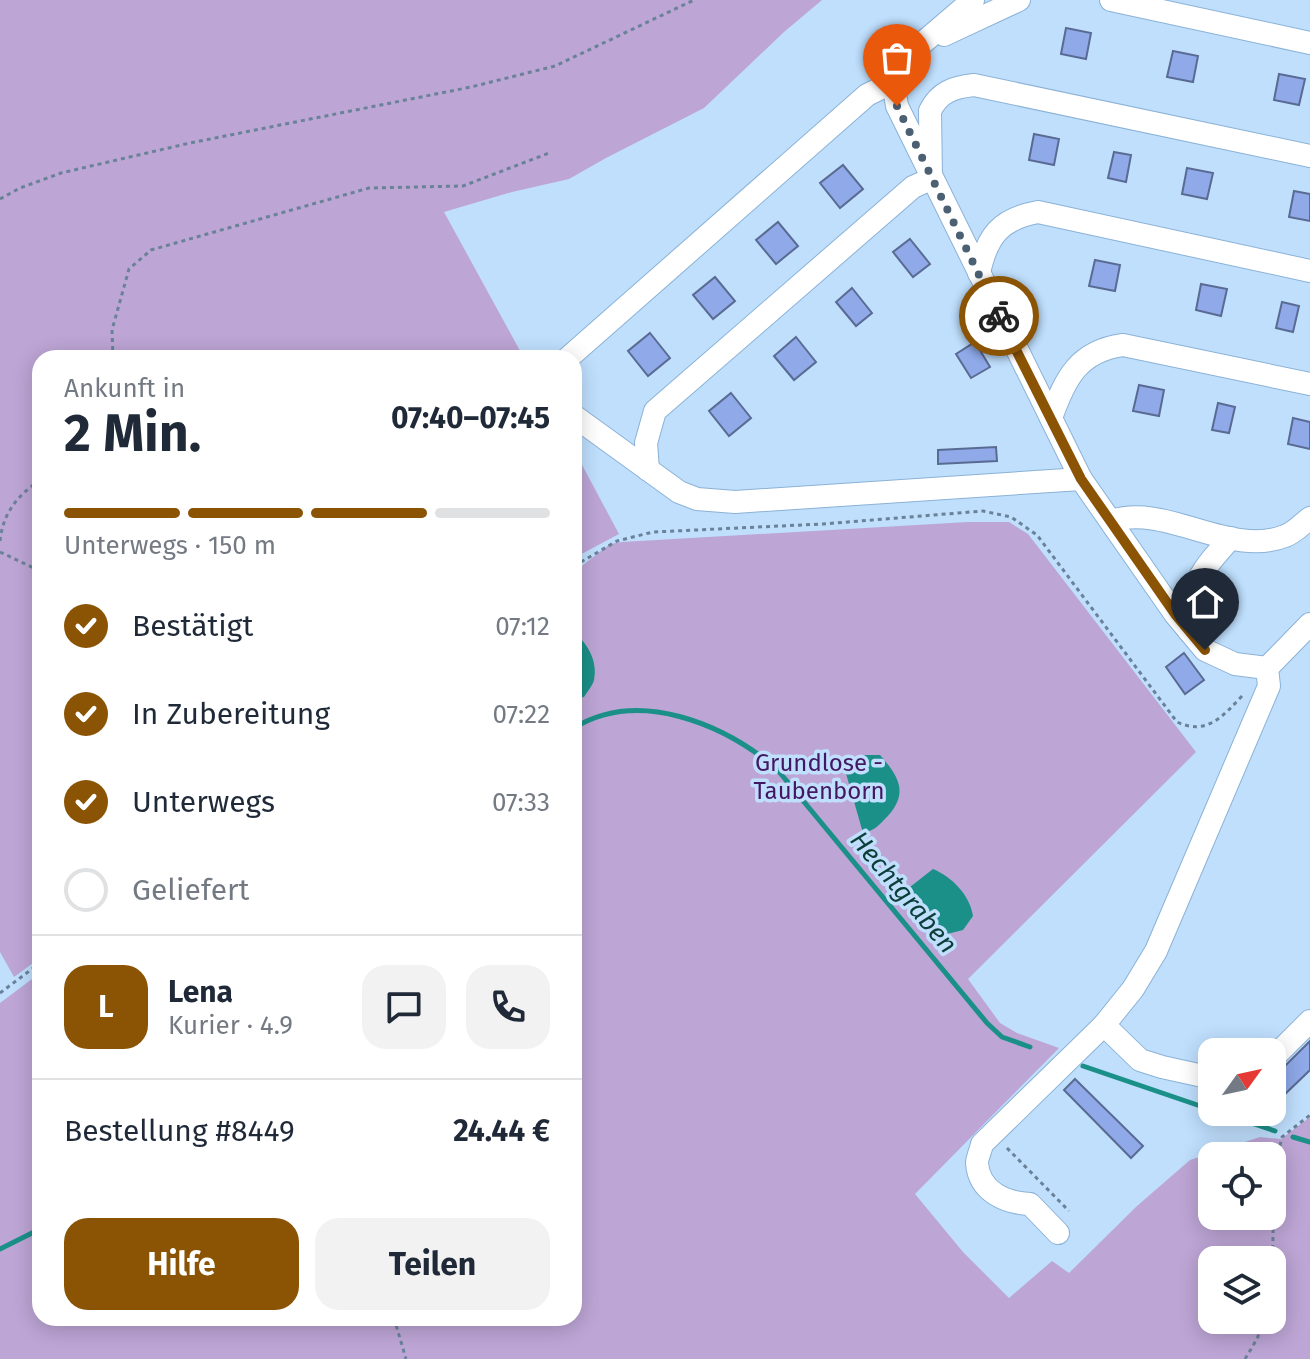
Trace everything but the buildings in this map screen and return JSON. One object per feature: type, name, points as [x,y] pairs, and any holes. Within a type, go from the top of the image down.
[{"type":"lane","points":[[577,350],[867,95],[893,82],[919,46],[973,0]]},
{"type":"lane","points":[[919,46],[1019,0]]},
{"type":"lane","points":[[1111,0],[1310,43]]},
{"type":"lane","points":[[893,82],[897,106],[931,179],[1081,479],[1205,650],[1235,664],[1267,668]]},
{"type":"lane","points":[[931,179],[930,111],[934,102],[949,90],[974,85],[1310,156]]},
{"type":"lane","points":[[648,470],[646,443],[655,411],[913,187],[931,179]]},
{"type":"lane","points":[[979,273],[989,241],[1004,224],[1016,216],[1038,212],[1310,271]]},
{"type":"lane","points":[[1051,418],[1069,375],[1091,355],[1113,346],[1123,345],[1310,384]]},
{"type":"lane","points":[[582,422],[679,492],[697,499],[735,502],[1081,479]]},
{"type":"lane","points":[[1112,521],[1134,517],[1231,538],[1272,540],[1288,536],[1310,518]]},
{"type":"lane","points":[[1189,631],[1190,597],[1199,575],[1231,538]]},
{"type":"lane","points":[[1267,668],[1310,624]]},
{"type":"lane","points":[[1058,1233],[1030,1204],[1002,1200],[983,1180],[977,1163],[982,1144],[1104,1025],[1133,989],[1156,951],[1269,686],[1267,668]]},
{"type":"lane","points":[[1286,1045],[1310,1021]]},
{"type":"lane","points":[[1104,1025],[1140,1060],[1198,1075]]},
{"type":"path","points":[[0,199],[61,173],[190,143],[471,87],[555,66],[694,0]]},
{"type":"path","points":[[113,350],[112,330],[129,269],[151,250],[369,188],[463,186],[549,153]]},
{"type":"path","points":[[0,541],[2,522],[22,493],[32,486]]},
{"type":"path","points":[[582,561],[617,541],[653,532],[823,524],[983,511],[1011,517],[1037,535],[1177,722],[1192,729],[1206,726],[1230,709],[1267,668]]},
{"type":"path","points":[[0,552],[32,567]]},
{"type":"path","points":[[0,993],[32,969]]},
{"type":"path","points":[[1273,1246],[1274,1171],[1282,1137],[1310,1115]]},
{"type":"path","points":[[993,1134],[1069,1211]]},
{"type":"path","points":[[396,1326],[406,1359]]},
{"type":"path","points":[[1245,1359],[1259,1334]]},
{"type":"green space","points":[[0,0],[822,0],[704,108],[569,179],[444,212],[520,350],[32,350],[32,964],[14,977],[0,952]]},
{"type":"green space","points":[[582,465],[619,534],[582,554]]},
{"type":"green space","name":"Grundlose - Taubenborn","points":[[968,522],[1009,522],[1028,534],[1196,752],[968,979],[1000,1023],[1017,1033],[1059,1048],[915,1194],[963,1252],[1009,1298],[1052,1261],[1069,1273],[1137,1206],[1190,1160],[1198,1157],[1198,1230],[1286,1230],[1286,1142],[1245,1142],[1260,1137],[1281,1139],[1310,1117],[1310,1359],[0,1359],[0,1003],[32,979],[32,1326],[582,1326],[582,566],[610,544],[622,542]]},
{"type":"shaded area","points":[[582,640],[595,666],[593,682],[584,697]]},
{"type":"shaded area","points":[[864,755],[880,755],[897,780],[899,795],[897,803],[884,820],[863,833],[845,770]]},
{"type":"shaded area","points":[[933,869],[953,882],[968,901],[973,916],[963,930],[947,934],[922,914],[913,902],[910,887]]},
{"type":"waterway","name":"Hechtgraben","points":[[582,724],[599,716],[626,711],[653,711],[706,725],[755,752],[776,768],[987,1023],[1002,1037],[1030,1047]]},
{"type":"waterway","points":[[1083,1066],[1198,1105]]},
{"type":"waterway","points":[[1260,1126],[1275,1131]]},
{"type":"waterway","name":"Hechtgraben","points":[[1293,1137],[1310,1142]]},
{"type":"waterway","name":"Hechtgraben","points":[[0,1249],[32,1233]]},
{"type":"way so far","points":[[897,106],[999,316]]},
{"type":"route","points":[[999,316],[1081,479],[1175,614],[1205,650]]}]
